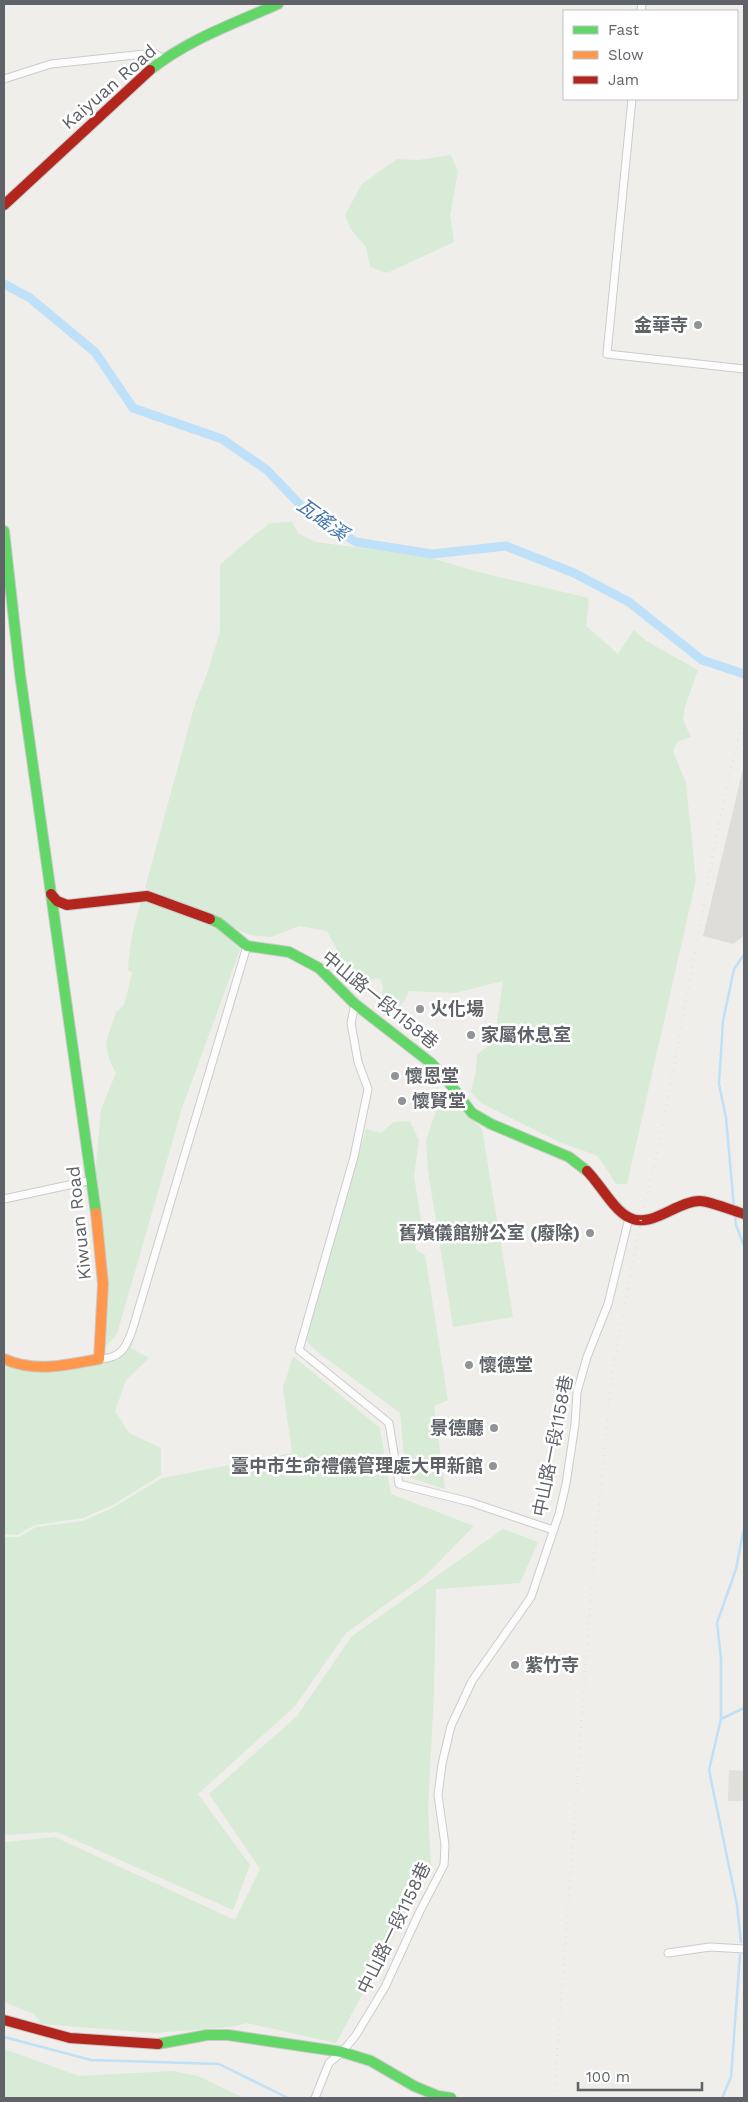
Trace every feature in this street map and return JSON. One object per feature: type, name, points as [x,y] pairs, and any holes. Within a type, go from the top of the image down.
[{"type":"street","name":"Kaiyuan Road","points":[[4,205],[136,81],[163,59],[185,46],[278,4]]},
{"type":"street","points":[[4,79],[51,64],[154,53],[163,59]]},
{"type":"street","points":[[632,100],[607,354],[744,369]]},
{"type":"street","name":"Kiwuan Road","points":[[4,531],[20,674],[92,1180],[103,1284],[99,1359]]},
{"type":"street","points":[[4,1359],[20,1366],[37,1368],[112,1358],[126,1346],[247,946],[219,924],[147,896],[67,905],[56,901],[50,890]]},
{"type":"street","name":"中山路一段1158巷","points":[[247,946],[289,952],[319,968],[355,1004],[416,1050],[447,1080],[472,1113],[491,1124],[569,1157],[583,1167],[597,1181],[621,1212],[629,1218],[608,1304],[587,1357],[577,1392],[575,1424],[566,1484],[531,1597],[472,1681],[451,1726],[442,1764],[438,1795],[446,1845],[444,1865],[420,1911],[385,1987],[356,2035],[342,2052],[329,2063],[314,2098]]},
{"type":"street","points":[[355,1004],[351,1023],[358,1062],[368,1089],[354,1157],[299,1350],[389,1423],[399,1484],[470,1502],[553,1530]]},
{"type":"street","points":[[4,1198],[92,1180]]},
{"type":"street","points":[[629,1218],[648,1221],[667,1211],[700,1201],[737,1212]]},
{"type":"street","points":[[668,1953],[710,1948],[744,1949]]},
{"type":"street","points":[[4,2020],[70,2038],[164,2044],[207,2035],[228,2035],[342,2052],[371,2061],[414,2086],[438,2097],[451,2098]]},
{"type":"shaded area","points":[[744,765],[744,936],[733,944],[703,936]]},
{"type":"shaded area","points":[[729,1770],[744,1771],[744,1801],[728,1801]]},
{"type":"green space","points":[[451,155],[458,171],[450,216],[454,242],[387,273],[370,267],[366,247],[350,228],[345,215],[362,184],[397,159],[419,160]]},
{"type":"green space","points":[[292,522],[299,534],[316,542],[428,557],[478,572],[589,598],[586,626],[618,654],[634,630],[646,641],[698,670],[685,707],[683,720],[691,737],[677,742],[673,751],[686,783],[696,880],[627,1184],[616,1184],[598,1156],[559,1142],[481,1103],[471,1092],[476,1070],[477,1054],[494,1042],[503,981],[455,993],[409,991],[404,1002],[395,1009],[381,1000],[383,988],[381,980],[375,978],[370,983],[366,993],[337,971],[342,965],[341,958],[327,931],[299,926],[271,937],[250,935],[145,888],[195,704],[208,671],[220,631],[220,565],[270,523]]},
{"type":"green space","points":[[143,896],[214,925],[240,950],[182,1108],[117,1334],[106,1346],[99,1346],[95,1224],[96,1166],[101,1109],[116,1073],[109,1059],[106,1043],[116,1012],[124,1005],[132,973],[128,970],[131,941]]},
{"type":"green space","points":[[441,1101],[453,1101],[482,1129],[513,1317],[453,1327],[428,1171],[426,1140]]},
{"type":"green space","points":[[410,1121],[419,1140],[414,1176],[423,1232],[417,1238],[416,1245],[417,1251],[425,1255],[448,1400],[434,1406],[445,1489],[411,1478],[405,1468],[400,1413],[307,1342],[366,1129],[381,1133],[394,1122]]},
{"type":"green space","points":[[153,1267],[131,1348],[149,1358],[126,1380],[115,1411],[129,1433],[161,1448],[161,1475],[113,1505],[83,1518],[35,1525],[17,1535],[4,1534],[4,1360],[19,1367],[114,1353],[126,1338],[132,1326]]},
{"type":"green space","points":[[293,1356],[380,1428],[391,1494],[474,1526],[424,1577],[346,1633],[295,1706],[198,1794],[250,1865],[233,1910],[57,1832],[4,1835],[4,1537],[19,1537],[36,1527],[83,1521],[112,1508],[162,1478],[292,1453],[283,1388]]},
{"type":"green space","points":[[503,1529],[538,1542],[520,1583],[436,1589],[434,1694],[428,1809],[431,1864],[336,2043],[247,2023],[231,2027],[154,2033],[41,2024],[34,2014],[4,2002],[4,1842],[55,1837],[235,1920],[260,1869],[209,1794],[297,1716],[352,1636]]},
{"type":"green space","points":[[4,2049],[79,2076],[172,2071],[198,2076],[244,2098],[4,2098]]},
{"type":"waterway","name":"瓦磘溪","points":[[4,284],[30,298],[95,352],[133,408],[222,439],[267,470],[307,512],[356,542],[432,554],[506,546],[574,573],[629,602],[702,660],[744,674]]},
{"type":"waterway","points":[[734,1207],[726,1118],[719,1084],[723,1021],[734,969],[743,956]]},
{"type":"waterway","points":[[735,1215],[736,1225],[744,1246]]},
{"type":"waterway","points":[[741,1942],[737,1905],[709,1770],[721,1719],[721,1658],[717,1623],[736,1569],[744,1528]]},
{"type":"waterway","points":[[721,1719],[744,1708]]},
{"type":"waterway","points":[[722,2098],[731,2077],[740,1955]]},
{"type":"waterway","points":[[4,2037],[91,2060],[219,2064],[288,2098]]},
{"type":"railway","points":[[554,2098],[593,1565],[612,1373],[641,1219],[659,1145],[720,818],[744,715]]},
{"type":"traffic: fast","points":[[150,70],[164,59],[195,41],[278,4]]},
{"type":"traffic: fast","points":[[4,531],[20,674],[96,1213]]},
{"type":"traffic: fast","points":[[210,919],[219,923],[247,946],[289,952],[319,968],[355,1004],[431,1063],[447,1080],[472,1113],[491,1124],[569,1157],[587,1171]]},
{"type":"traffic: fast","points":[[158,2044],[207,2035],[228,2035],[342,2052],[371,2061],[414,2086],[438,2096],[451,2098]]},
{"type":"traffic: slow","points":[[4,1359],[39,1367],[99,1359],[103,1284],[96,1213]]},
{"type":"traffic: jam","points":[[4,205],[150,70]]},
{"type":"traffic: jam","points":[[51,894],[57,901],[67,905],[147,896],[210,919]]},
{"type":"traffic: jam","points":[[587,1171],[622,1213],[637,1220],[655,1218],[682,1205],[700,1201],[744,1214]]},
{"type":"traffic: jam","points":[[4,2020],[70,2038],[158,2044]]},
{"type":"place","name":"金華寺","points":[[698,325]]},
{"type":"place","name":"火化場","points":[[420,1009]]},
{"type":"place","name":"家屬休息室","points":[[471,1035]]},
{"type":"place","name":"懷恩堂","points":[[395,1076]]},
{"type":"place","name":"懷賢堂","points":[[402,1101]]},
{"type":"place","name":"舊殯儀館辦公室 (廢除)","points":[[590,1233]]},
{"type":"place","name":"懷德堂","points":[[469,1365]]},
{"type":"place","name":"景德廳","points":[[494,1428]]},
{"type":"place","name":"臺中市生命禮儀管理處大甲新館","points":[[493,1466]]},
{"type":"place","name":"紫竹寺","points":[[515,1665]]}]
